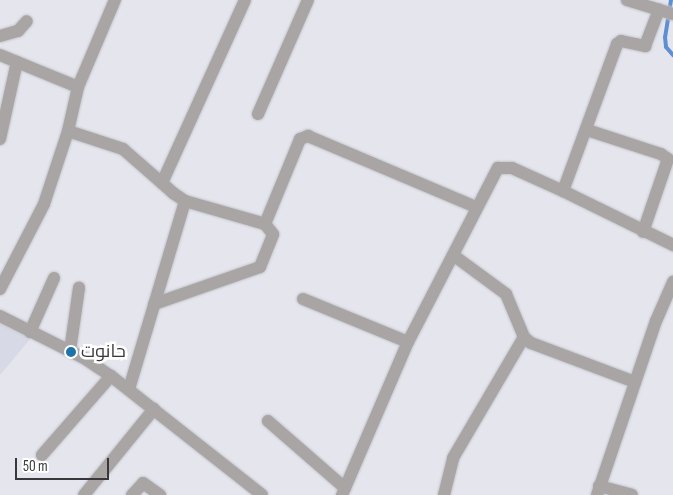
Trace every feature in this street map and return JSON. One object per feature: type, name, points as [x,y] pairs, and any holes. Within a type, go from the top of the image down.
[{"type":"street","points":[[0,289],[44,204],[68,131],[78,87],[115,0]]},
{"type":"street","points":[[162,183],[245,0]]},
{"type":"street","points":[[258,114],[308,0]]},
{"type":"street","points":[[627,0],[673,14]]},
{"type":"street","points":[[563,191],[617,44],[622,40],[645,46],[659,10]]},
{"type":"street","points":[[0,36],[18,31],[27,21]]},
{"type":"street","points":[[0,55],[78,87]]},
{"type":"street","points":[[0,139],[17,62]]},
{"type":"street","points":[[586,130],[661,154],[668,159],[643,232]]},
{"type":"street","points":[[68,131],[123,149],[185,202],[265,224],[273,234],[260,267],[154,304]]},
{"type":"street","points":[[265,224],[303,136],[476,207]]},
{"type":"street","points":[[268,421],[343,492],[408,342],[476,207],[498,168],[512,168],[673,245]]},
{"type":"street","points":[[130,389],[185,202]]},
{"type":"street","points":[[453,255],[506,294],[524,336],[531,343],[635,382]]},
{"type":"street","points":[[30,332],[54,278]]},
{"type":"street","points":[[632,495],[598,490],[635,382],[673,282]]},
{"type":"street","points":[[70,351],[79,288]]},
{"type":"street","points":[[303,299],[408,342]]},
{"type":"street","points":[[0,316],[70,351],[111,376],[130,389],[262,495]]},
{"type":"street","points":[[444,495],[453,458],[524,336]]},
{"type":"street","points":[[42,455],[111,376]]},
{"type":"street","points":[[84,495],[154,409]]},
{"type":"street","points":[[132,495],[143,483],[160,495]]},
{"type":"shaded area","points":[[0,323],[31,338],[0,375]]},
{"type":"waterway","points":[[671,0],[665,37],[666,47],[673,55]]},
{"type":"place","name":"حانوت","points":[[71,352]]}]
